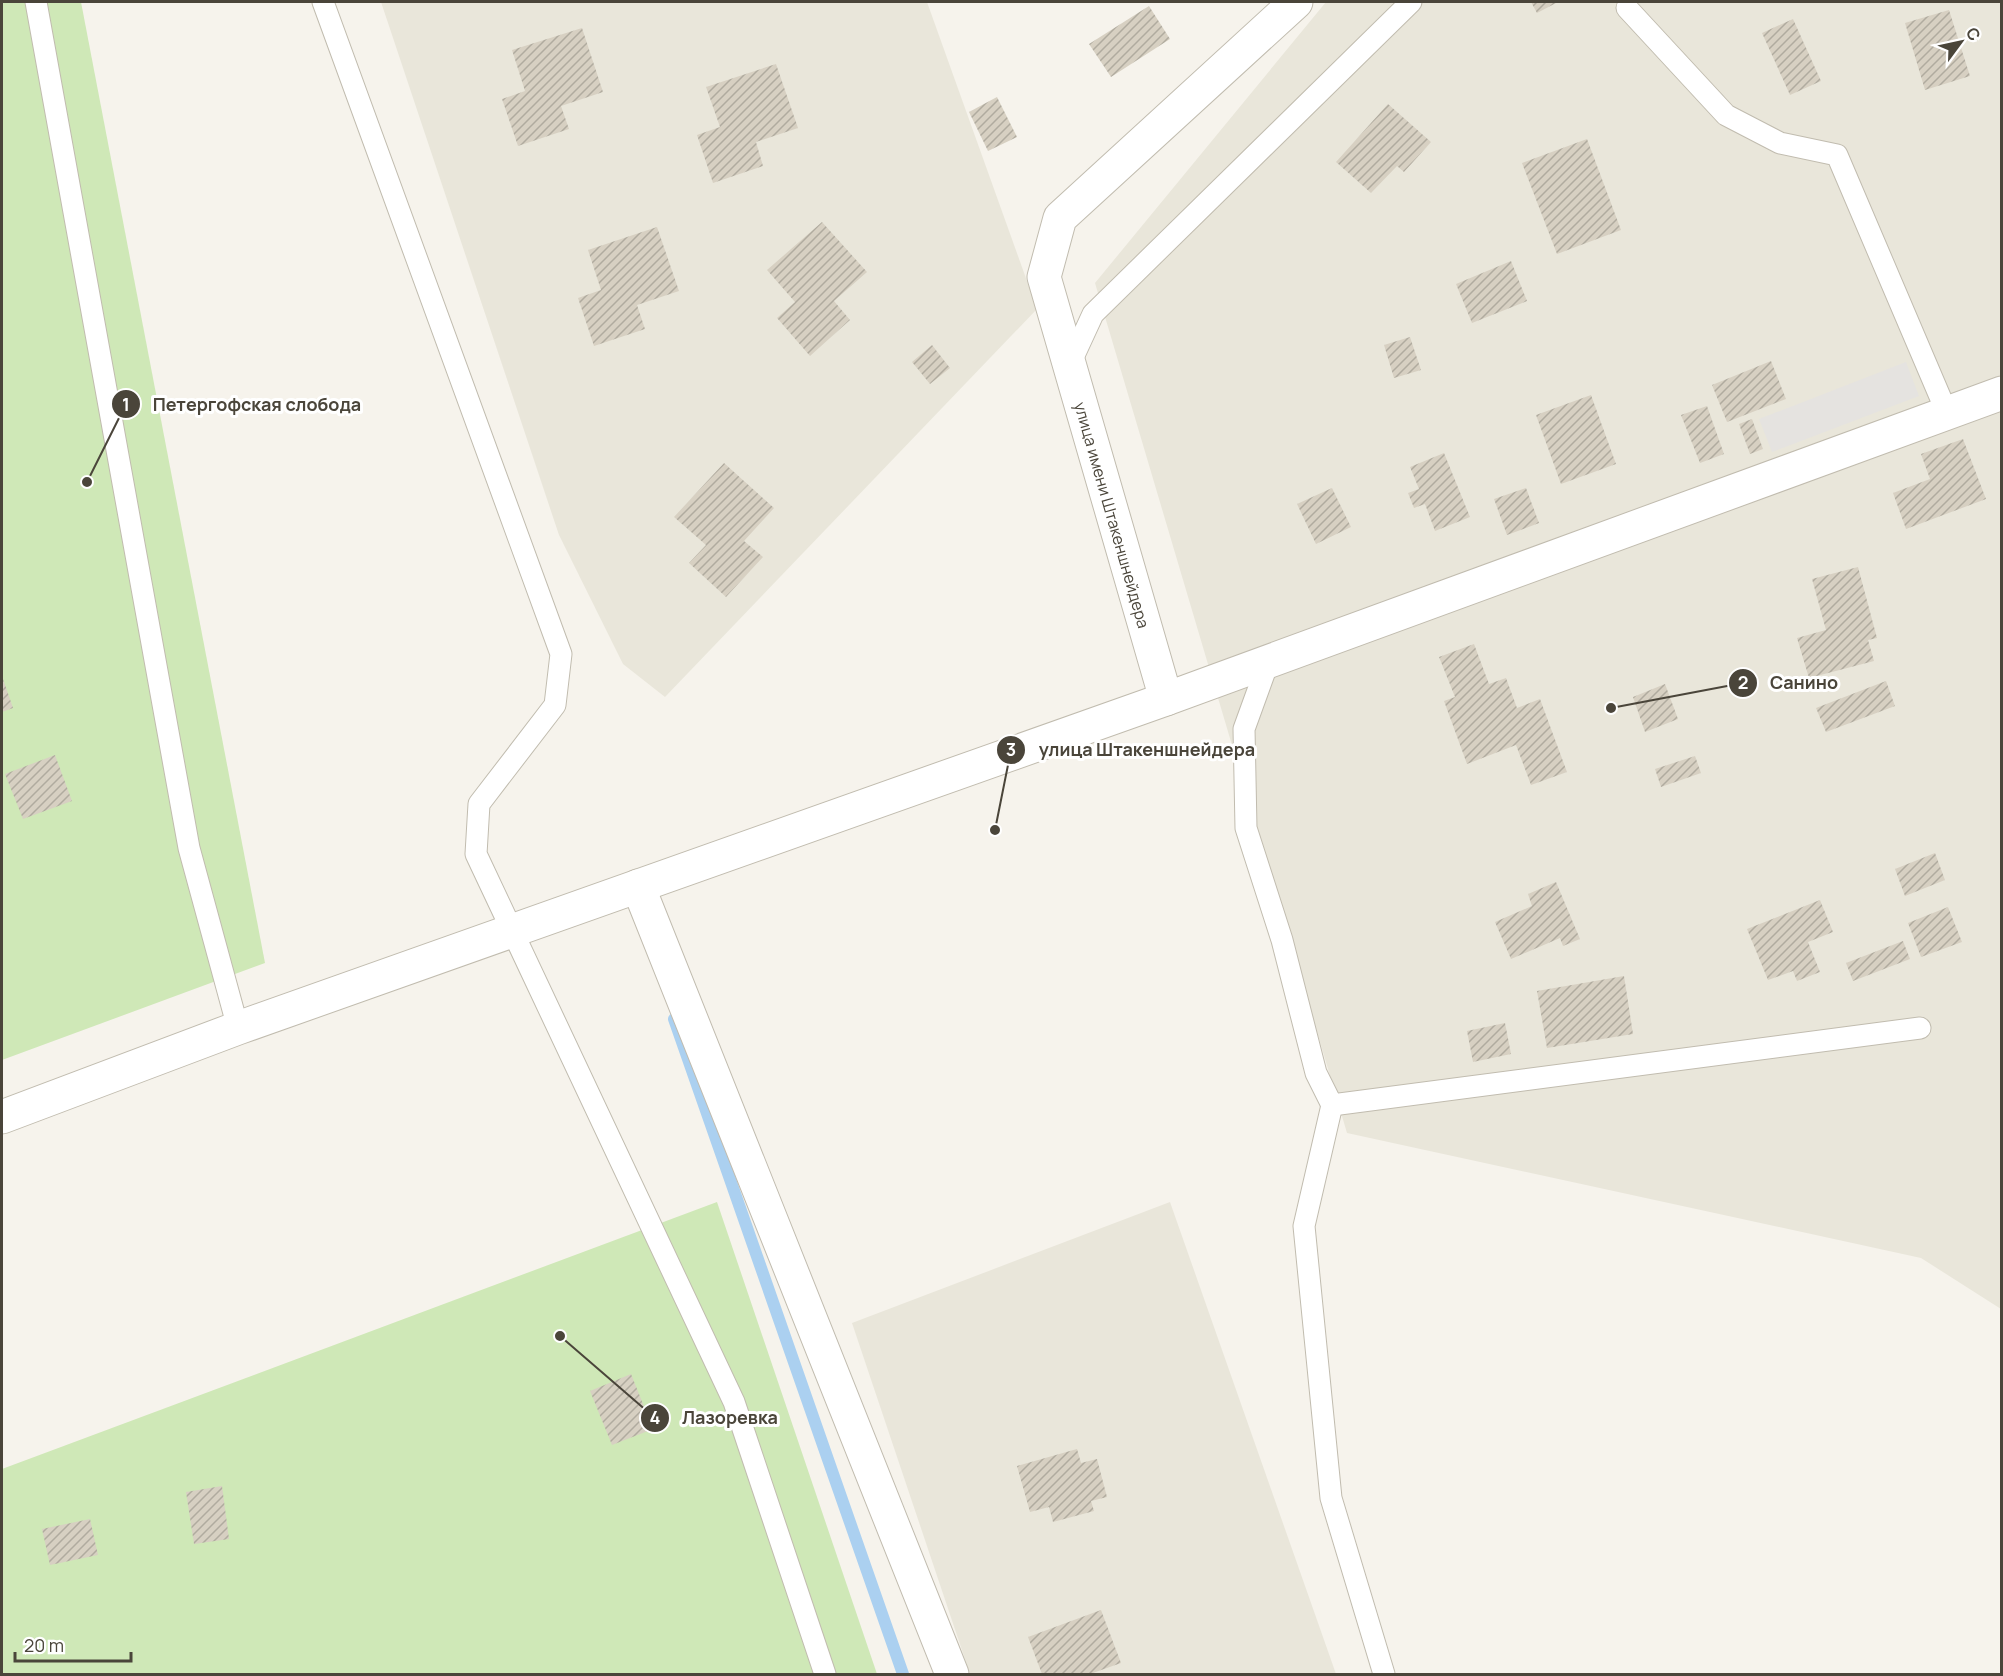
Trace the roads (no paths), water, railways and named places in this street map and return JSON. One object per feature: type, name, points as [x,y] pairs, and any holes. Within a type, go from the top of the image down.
[{"type":"street","name":"улица имени Штакеншнейдера","points":[[1166,699],[1044,277],[1060,218],[1296,2]]},
{"type":"street","points":[[2,1117],[237,1028],[807,824],[1166,699],[2001,393]]},
{"type":"street","points":[[638,886],[952,1674]]},
{"type":"lane","points":[[36,2],[189,848],[237,1028]]},
{"type":"lane","points":[[323,2],[561,654],[555,705],[479,804],[476,854],[734,1402],[825,1674]]},
{"type":"lane","points":[[1069,366],[1093,314],[1411,2]]},
{"type":"lane","points":[[1627,8],[1726,115],[1780,142],[1837,155],[1947,413]]},
{"type":"lane","points":[[1269,660],[1244,729],[1246,828],[1282,940],[1316,1073],[1332,1105],[1304,1226],[1331,1498],[1384,1674]]},
{"type":"lane","points":[[1332,1105],[1920,1028]]},
{"type":"waterway","points":[[674,1019],[903,1674]]},
{"type":"place","name":"Петергофская слобода","points":[[87,482]]},
{"type":"place","name":"Санино","points":[[1611,708]]},
{"type":"place","name":"улица Штакеншнейдера","points":[[995,830]]},
{"type":"place","name":"Лазоревка","points":[[560,1336]]}]
